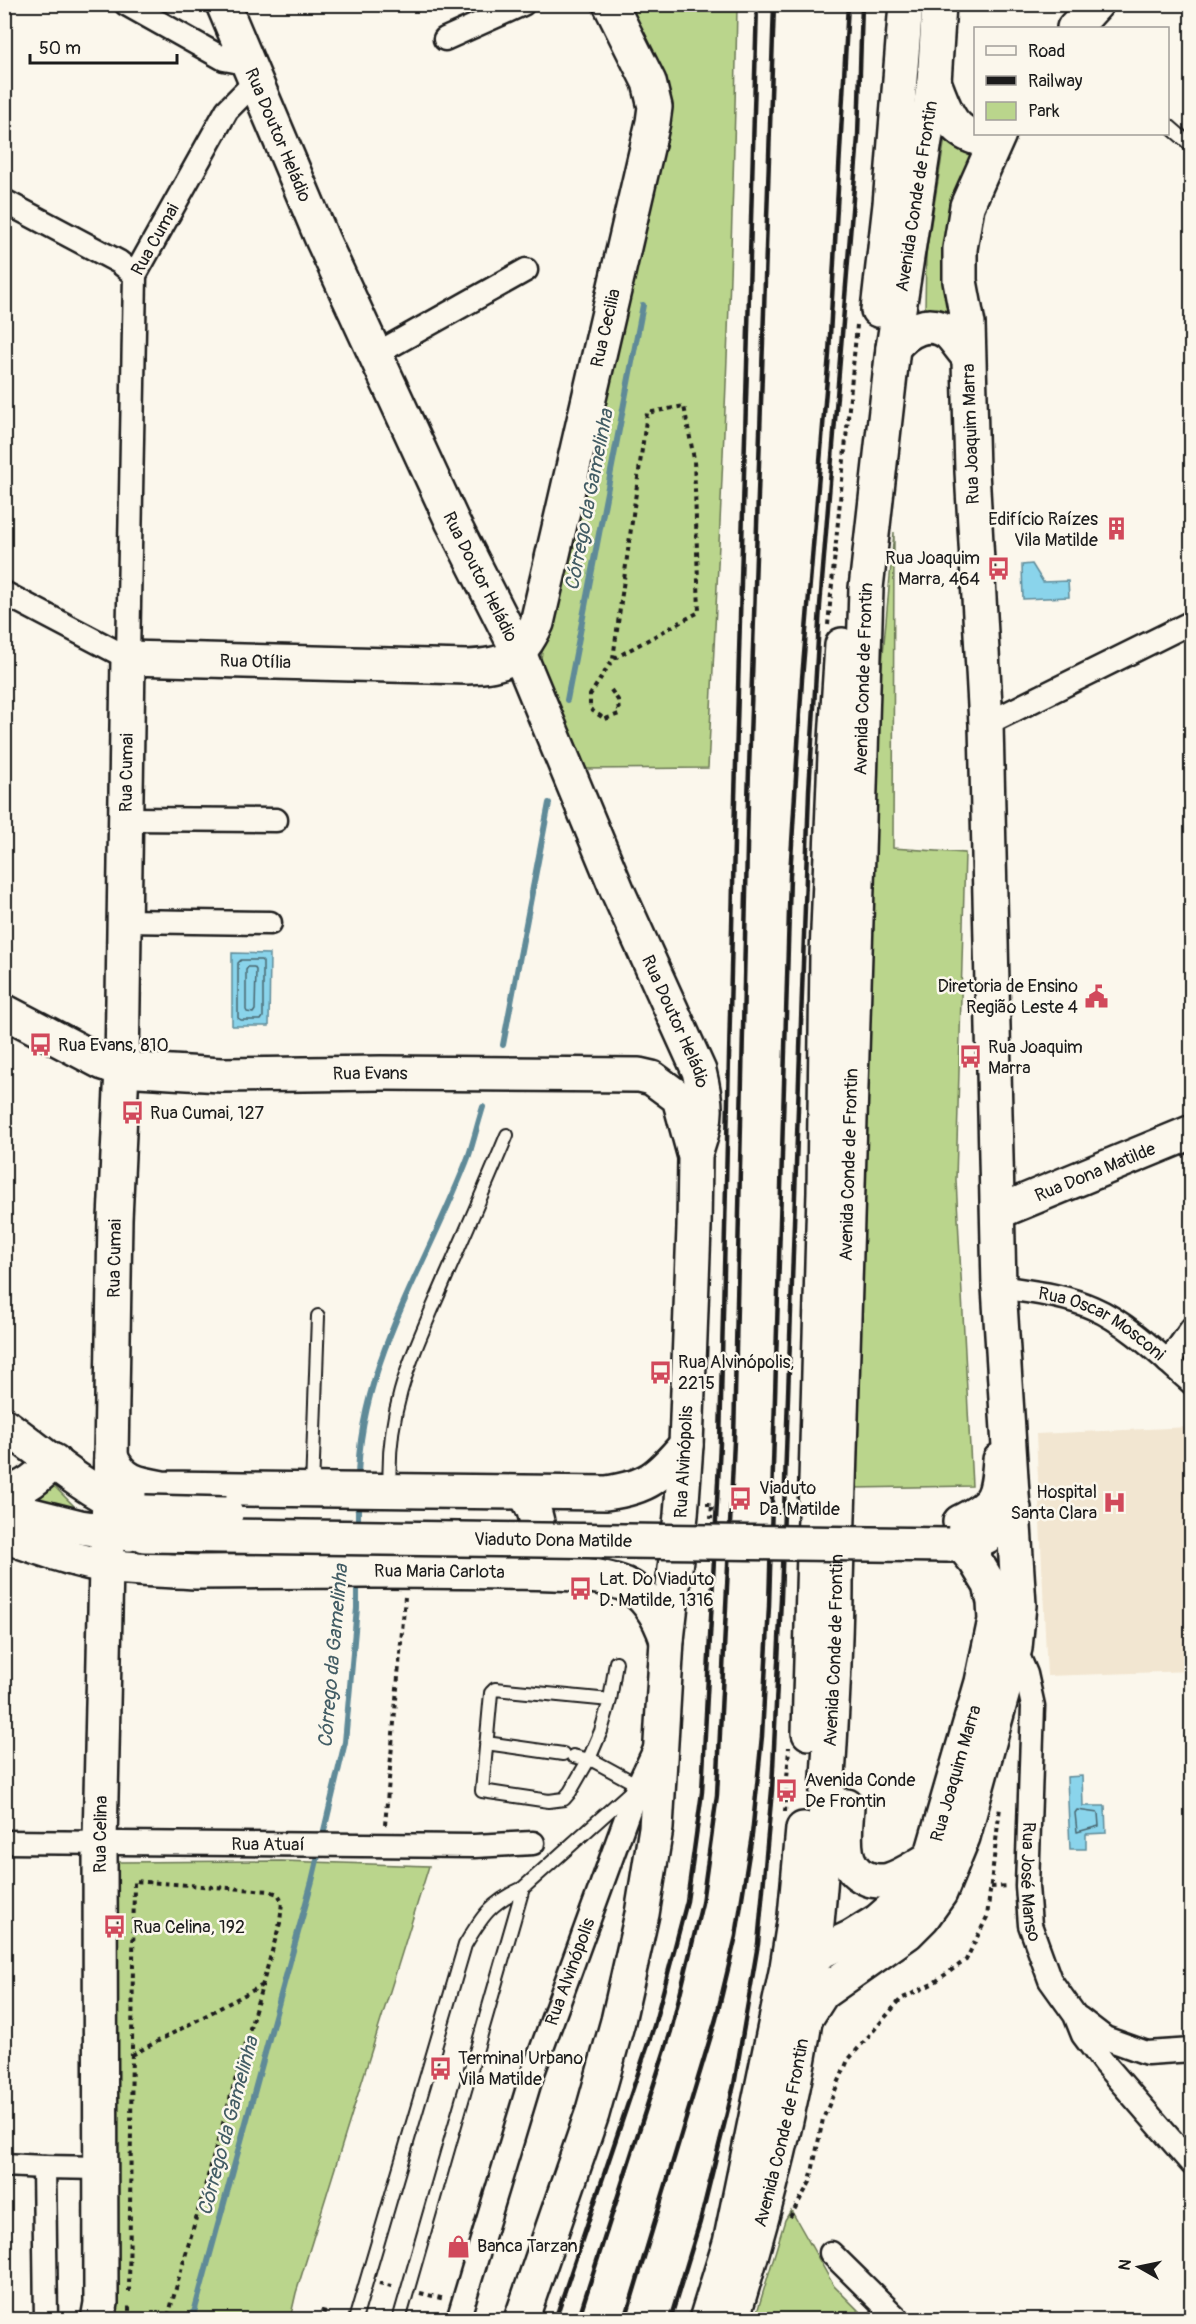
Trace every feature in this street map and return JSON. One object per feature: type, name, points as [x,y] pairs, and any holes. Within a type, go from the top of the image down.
[{"type":"main road","name":"Rua Doutor Heládio","points":[[223,4],[323,241],[453,523],[519,653],[618,891],[699,1071],[705,1097],[705,1125],[695,1156]]},
{"type":"main road","name":"Rua Cecilia","points":[[519,653],[537,623],[653,122],[655,107],[649,82],[609,4]]},
{"type":"main road","name":"Avenida Conde de Frontin","points":[[732,2319],[767,2198],[790,2104],[806,2018],[795,1916],[809,1756],[824,1192],[827,955],[835,755],[848,571],[888,216],[906,4]]},
{"type":"main road","name":"Avenida Conde de Frontin","points":[[706,2319],[729,2243],[801,1961],[819,1918],[836,1652],[836,1572],[866,588],[893,348],[934,82],[939,4]]},
{"type":"main road","points":[[1075,27],[1096,4]]},
{"type":"main road","points":[[934,82],[948,116],[957,129],[969,136],[981,139],[989,135]]},
{"type":"main road","name":"Rua Joaquim Marra","points":[[806,2018],[822,1993],[907,1933],[923,1917],[940,1893],[963,1837],[1015,1648],[1019,1605],[999,1287],[986,724],[972,471],[968,324],[960,281],[962,225],[967,206],[999,135]]},
{"type":"main road","name":"Rua Joaquim Marra","points":[[968,324],[979,281],[980,252],[987,209],[1012,135]]},
{"type":"main road","points":[[893,348],[903,336],[917,327],[934,327],[949,334],[968,356]]},
{"type":"main road","name":"Rua Otília","points":[[128,658],[467,667],[495,666],[519,653]]},
{"type":"main road","name":"Rua Cumai","points":[[109,1516],[124,921],[135,819],[128,658]]},
{"type":"main road","name":"Rua Evans","points":[[4,1011],[103,1063],[122,1069],[221,1075],[392,1073],[639,1075],[652,1078],[679,1098],[695,1156]]},
{"type":"main road","name":"Rua Dona Matilde","points":[[998,1212],[1191,1132]]},
{"type":"main road","name":"Rua Alvinópolis","points":[[521,2319],[592,2114],[618,2021],[642,1914],[656,1828],[667,1640],[681,1515],[686,1445],[695,1156]]},
{"type":"main road","points":[[4,1425],[54,1461],[109,1516]]},
{"type":"main road","name":"Rua Joaquim Marra","points":[[801,1961],[852,1937],[878,1921],[901,1901],[931,1858],[982,1682],[995,1620],[990,1585],[962,1534],[997,1491],[1000,1458],[1010,1443]]},
{"type":"main road","points":[[111,1457],[117,1470],[127,1479],[163,1488],[606,1493],[633,1490],[648,1482],[663,1470],[686,1445]]},
{"type":"main road","points":[[4,1494],[19,1490],[33,1481],[54,1461]]},
{"type":"main road","points":[[522,1573],[534,1555],[539,1533],[535,1512],[524,1493]]},
{"type":"main road","points":[[4,1508],[59,1522],[109,1516]]},
{"type":"main road","points":[[962,1534],[1014,1508]]},
{"type":"main road","name":"Viaduto Dona Matilde","points":[[109,1516],[145,1524],[537,1520],[962,1534]]},
{"type":"main road","name":"Rua Celina","points":[[101,2314],[100,1842],[109,1516]]},
{"type":"main road","points":[[962,1534],[1017,1561]]},
{"type":"main road","name":"Rua Maria Carlota","points":[[4,1536],[106,1566],[196,1572],[522,1573],[612,1580],[626,1585],[648,1602],[657,1614],[667,1640]]},
{"type":"main road","points":[[836,1652],[847,1706],[849,1747],[845,1847],[849,1863],[858,1875],[872,1880],[888,1880],[931,1858]]},
{"type":"street","points":[[126,4],[224,59],[235,61],[251,71]]},
{"type":"street","points":[[445,39],[523,4]]},
{"type":"street","name":"Rua Cumai","points":[[128,658],[135,275],[251,71]]},
{"type":"street","points":[[4,201],[119,262],[135,275]]},
{"type":"street","points":[[376,354],[526,270]]},
{"type":"street","name":"Rua Otília","points":[[4,593],[128,658]]},
{"type":"street","points":[[986,724],[1191,622]]},
{"type":"street","points":[[135,819],[276,820]]},
{"type":"street","points":[[124,921],[270,923]]},
{"type":"street","name":"Rua Oscar Mosconi","points":[[999,1287],[1044,1293],[1094,1308],[1118,1322],[1191,1383]]},
{"type":"street","points":[[1168,1362],[1191,1328]]},
{"type":"street","name":"Rua José Manso","points":[[1015,1648],[1026,1674],[1033,1706],[1027,1886],[1030,1925],[1050,1980],[1075,2015],[1083,2034],[1127,2090],[1191,2164]]},
{"type":"street","name":"Rua Alvinópolis","points":[[458,2319],[530,2081],[638,1785],[663,1731]]},
{"type":"street","name":"Rua Atuaí","points":[[4,1842],[346,1843],[474,1846],[533,1844]]},
{"type":"street","points":[[1075,2015],[1106,2038],[1148,2053]]},
{"type":"street","points":[[1127,2090],[1131,2066],[1138,2057],[1148,2053],[1191,2050]]},
{"type":"street","points":[[4,2165],[102,2168]]},
{"type":"street","points":[[44,2167],[46,2319]]},
{"type":"street","points":[[831,2253],[900,2319]]},
{"type":"lane","points":[[1169,127],[1191,146]]},
{"type":"lane","points":[[370,1490],[390,1441],[398,1398],[412,1356],[507,1135]]},
{"type":"lane","points":[[312,1490],[318,1316]]},
{"type":"lane","points":[[610,1700],[495,1689],[491,1694],[482,1791],[557,1801],[564,1798],[570,1792],[589,1759],[601,1731],[610,1700],[615,1662]]},
{"type":"lane","points":[[355,2319],[465,1945],[477,1923],[490,1907],[503,1897],[523,1888],[638,1785],[589,1759],[486,1743]]},
{"type":"lane","points":[[399,2319],[523,1888]]},
{"type":"path","points":[[611,690],[618,700],[619,714],[605,719],[590,709],[590,695],[613,659],[647,413],[684,406],[694,459],[699,612],[613,659]]},
{"type":"path","points":[[383,1844],[399,1686],[400,1571]]},
{"type":"path","points":[[129,2319],[134,1881],[269,1891],[278,1894],[282,1901],[282,1911],[167,2319]]},
{"type":"path","points":[[132,2055],[262,1985]]},
{"type":"path","points":[[320,2319],[324,2312]]},
{"type":"shaded area","name":"Hospital Santa Clara","points":[[1191,1427],[1191,1671],[1047,1676],[1036,1434]]},
{"type":"green space","points":[[626,5],[737,5],[726,386],[708,768],[585,769],[539,667],[595,405],[666,97]]},
{"type":"green space","points":[[946,132],[971,152],[958,192],[951,315],[928,313],[925,309],[926,254]]},
{"type":"green space","points":[[894,532],[893,848],[965,853],[956,1180],[972,1486],[854,1488],[866,843]]},
{"type":"green space","points":[[53,1485],[77,1509],[38,1500],[49,1486]]},
{"type":"green space","points":[[282,1861],[429,1866],[296,2293],[290,2319],[117,2320],[112,2139],[111,1911],[118,1862]]},
{"type":"green space","points":[[791,2210],[834,2286],[867,2319],[755,2319],[785,2220]]},
{"type":"water","points":[[1032,564],[1043,582],[1068,581],[1069,597],[1023,599],[1022,565]]},
{"type":"water","points":[[232,953],[270,954],[269,1026],[232,1026]]},
{"type":"water","points":[[1082,1776],[1083,1806],[1105,1806],[1106,1833],[1086,1834],[1086,1849],[1070,1849],[1067,1777]]},
{"type":"waterway","name":"Córrego da Gamelinha","points":[[567,700],[643,305]]},
{"type":"waterway","name":"Córrego da Gamelinha","points":[[503,1045],[549,803]]},
{"type":"waterway","name":"Córrego da Gamelinha","points":[[358,1482],[361,1438],[370,1396],[383,1355],[398,1314],[453,1195],[469,1155],[483,1107]]},
{"type":"waterway","name":"Córrego da Gamelinha","points":[[358,1501],[358,1527]]},
{"type":"waterway","name":"Córrego da Gamelinha","points":[[192,2320],[312,1881],[345,1742],[357,1608],[357,1579]]},
{"type":"railway","points":[[555,2320],[654,2026],[687,1901],[702,1792],[720,1443],[757,4]]},
{"type":"railway","points":[[578,2320],[671,2031],[702,1903],[717,1795],[734,1441],[748,801],[774,4]]},
{"type":"railway","points":[[625,2320],[716,2019],[736,1936],[752,1835],[762,1736],[769,1606],[790,876],[802,679],[829,354],[848,4]]},
{"type":"railway","points":[[670,2320],[700,2222],[734,2085],[758,1944],[772,1790],[781,1598],[809,791],[820,606],[858,137],[862,4]]},
{"type":"place","name":"Edifício Raízes Vila Matilde","points":[[1116,529]]},
{"type":"place","name":"Rua Joaquim Marra, 464","points":[[998,568]]},
{"type":"place","name":"Diretoria de Ensino Região Leste 4","points":[[1096,996]]},
{"type":"place","name":"Rua Evans, 810","points":[[40,1045]]},
{"type":"place","name":"Rua Joaquim Marra","points":[[970,1057]]},
{"type":"place","name":"Rua Cumai, 127","points":[[132,1113]]},
{"type":"place","name":"Rua Alvinópolis, 2215","points":[[660,1372]]},
{"type":"place","name":"Viaduto Da. Matilde","points":[[741,1498]]},
{"type":"place","name":"Hospital Santa Clara","points":[[1115,1502]]},
{"type":"place","name":"Lat. Do Viaduto D. Matilde, 1316","points":[[581,1589]]},
{"type":"place","name":"Avenida Conde De Frontin","points":[[787,1790]]},
{"type":"place","name":"Rua Celina, 192","points":[[115,1927]]},
{"type":"place","name":"Terminal Urbano Vila Matilde","points":[[440,2068]]},
{"type":"place","name":"Banca Tarzan","points":[[459,2246]]}]
